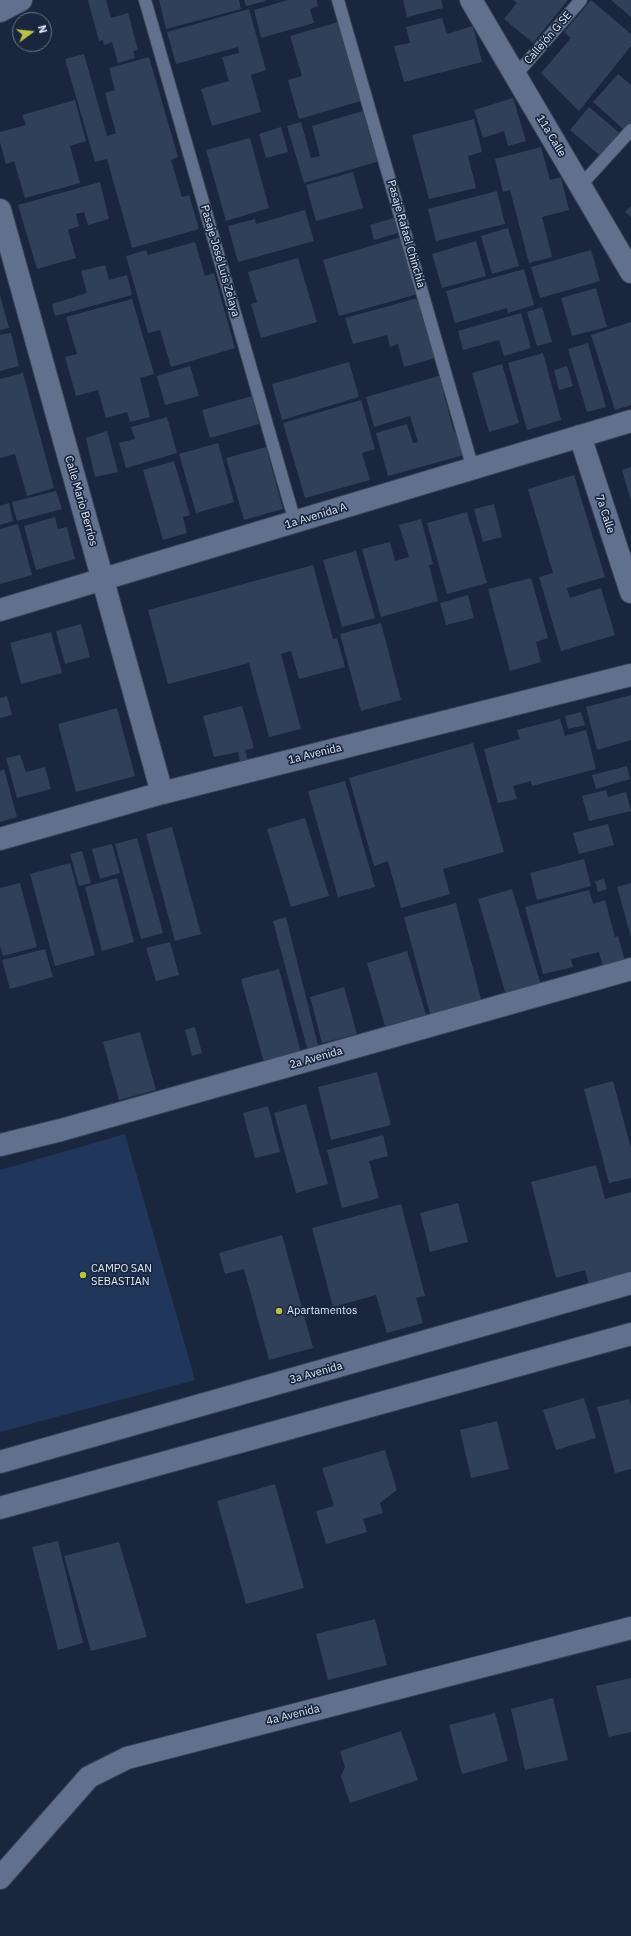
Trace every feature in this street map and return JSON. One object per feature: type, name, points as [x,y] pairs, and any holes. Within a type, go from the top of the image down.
[{"type":"street","points":[[0,11],[21,0]]},
{"type":"street","name":"11a Calle","points":[[470,0],[581,185],[631,272]]},
{"type":"street","name":"Calle Mario Berríos","points":[[0,210],[162,792]]},
{"type":"street","name":"1a Avenida A","points":[[0,610],[631,421]]},
{"type":"street","name":"7a Calle","points":[[580,436],[631,592]]},
{"type":"street","name":"1a Avenida","points":[[0,839],[162,792],[631,675]]},
{"type":"street","name":"2a Avenida","points":[[0,1145],[61,1130],[631,969]]},
{"type":"street","name":"3a Avenida","points":[[0,1462],[631,1283]]},
{"type":"street","points":[[0,1508],[631,1334]]},
{"type":"street","name":"4a Avenida","points":[[0,1878],[89,1778],[127,1758],[631,1628]]},
{"type":"lane","name":"Pasaje José Luis Zelaya","points":[[145,0],[295,522]]},
{"type":"lane","name":"Pasaje Rafael Chinchía","points":[[338,0],[473,468]]},
{"type":"lane","name":"Callejón G SE","points":[[515,76],[581,0]]},
{"type":"lane","points":[[581,185],[631,130]]},
{"type":"shaded area","name":"CAMPO SAN SEBASTIAN","points":[[125,1134],[195,1380],[0,1432],[0,1170]]},
{"type":"building","points":[[88,0],[106,0],[111,18],[128,13],[138,50],[133,51],[135,58],[118,63],[112,42],[104,45],[103,40],[99,41]]},
{"type":"building","points":[[159,0],[239,0],[241,9],[166,29]]},
{"type":"building","points":[[244,0],[266,0],[266,1],[246,6]]},
{"type":"building","points":[[288,0],[317,0],[318,6],[310,9],[314,23],[261,38],[254,10]]},
{"type":"building","points":[[403,0],[441,0],[443,8],[407,17]]},
{"type":"building","points":[[513,0],[568,0],[533,43],[504,19],[517,3]]},
{"type":"building","points":[[591,0],[631,34],[631,46],[579,111],[541,73],[571,38],[564,32]]},
{"type":"building","points":[[611,0],[631,0],[631,17]]},
{"type":"building","points":[[249,9],[266,70],[251,75],[261,112],[212,126],[201,89],[229,81],[222,57],[239,53],[238,47],[176,64],[167,32]]},
{"type":"building","points":[[442,18],[447,34],[473,26],[482,62],[404,82],[394,46],[410,43],[406,27]]},
{"type":"building","points":[[338,22],[361,101],[299,119],[288,80],[302,76],[290,36]]},
{"type":"building","points":[[84,54],[107,136],[116,133],[105,93],[115,90],[109,68],[149,57],[178,157],[171,160],[182,197],[189,195],[199,229],[132,248],[107,159],[95,162],[65,59]]},
{"type":"building","points":[[618,74],[631,85],[631,136],[593,102]]},
{"type":"building","points":[[513,98],[526,141],[508,146],[504,131],[483,138],[474,110]]},
{"type":"building","points":[[75,100],[86,141],[70,146],[80,183],[25,198],[14,161],[6,164],[0,142],[0,132],[26,125],[22,115]]},
{"type":"building","points":[[589,107],[623,136],[604,159],[570,130]]},
{"type":"building","points":[[363,111],[371,141],[374,140],[380,161],[304,183],[287,126],[301,122],[311,158],[320,156],[312,126]]},
{"type":"building","points":[[474,119],[482,152],[468,156],[476,188],[429,199],[412,135]]},
{"type":"building","points":[[281,127],[288,152],[266,158],[259,134]]},
{"type":"building","points":[[250,138],[269,208],[226,221],[206,150]]},
{"type":"building","points":[[541,147],[550,180],[561,177],[569,210],[542,217],[552,257],[529,263],[510,190],[503,192],[495,159]]},
{"type":"building","points":[[353,172],[363,208],[316,221],[306,185]]},
{"type":"building","points":[[100,182],[109,219],[88,225],[84,212],[76,214],[79,226],[68,230],[76,258],[37,269],[18,205]]},
{"type":"building","points":[[497,191],[505,224],[436,241],[428,209]]},
{"type":"building","points":[[631,206],[631,217],[625,212]]},
{"type":"building","points":[[305,210],[314,241],[238,262],[228,226],[255,219],[256,224]]},
{"type":"building","points":[[394,218],[398,233],[374,240],[370,225]]},
{"type":"building","points":[[508,228],[519,266],[492,274],[481,236]]},
{"type":"building","points":[[401,237],[418,294],[339,316],[323,260]]},
{"type":"building","points":[[476,241],[486,276],[442,288],[432,254]]},
{"type":"building","points":[[195,242],[205,276],[214,273],[235,348],[171,367],[160,330],[148,333],[126,256],[146,250],[148,255]]},
{"type":"building","points":[[591,250],[600,281],[540,298],[531,267]]},
{"type":"building","points":[[298,258],[317,322],[261,338],[251,304],[257,302],[248,272]]},
{"type":"building","points":[[105,265],[109,280],[127,275],[132,295],[55,316],[52,304],[87,293],[81,271]]},
{"type":"building","points":[[524,269],[534,305],[508,313],[507,308],[455,323],[446,291]]},
{"type":"building","points":[[596,288],[607,327],[572,336],[561,298]]},
{"type":"building","points":[[0,295],[9,328],[0,330]]},
{"type":"building","points":[[418,298],[435,358],[404,367],[398,344],[390,347],[387,335],[353,344],[345,318]]},
{"type":"building","points":[[132,299],[154,374],[140,378],[150,417],[130,422],[127,412],[106,418],[98,390],[76,396],[65,357],[77,354],[66,317]]},
{"type":"building","points":[[542,307],[552,342],[537,346],[527,312]]},
{"type":"building","points":[[521,313],[531,348],[504,356],[499,340],[463,350],[458,331]]},
{"type":"building","points":[[631,322],[631,405],[615,410],[591,335]]},
{"type":"building","points":[[11,333],[19,366],[0,371],[0,335]]},
{"type":"building","points":[[588,343],[606,407],[587,412],[568,349]]},
{"type":"building","points":[[543,353],[561,420],[527,430],[508,363]]},
{"type":"building","points":[[349,362],[359,397],[282,420],[272,384]]},
{"type":"building","points":[[502,364],[519,423],[489,432],[472,373]]},
{"type":"building","points":[[190,366],[199,396],[165,405],[157,376]]},
{"type":"building","points":[[567,366],[573,386],[559,390],[554,370]]},
{"type":"building","points":[[23,373],[54,488],[27,496],[15,454],[0,458],[0,379]]},
{"type":"building","points":[[442,375],[446,392],[443,393],[454,432],[457,431],[464,455],[388,476],[376,433],[407,424],[413,443],[418,442],[410,416],[374,427],[366,397]]},
{"type":"building","points":[[252,396],[259,424],[210,438],[202,410]]},
{"type":"building","points":[[361,400],[375,449],[362,453],[370,480],[305,498],[283,423]]},
{"type":"building","points":[[167,417],[177,453],[126,468],[119,443],[135,439],[131,427]]},
{"type":"building","points":[[107,431],[118,472],[95,477],[86,438]]},
{"type":"building","points":[[218,443],[234,502],[196,513],[179,454]]},
{"type":"building","points":[[266,447],[283,509],[244,520],[226,458]]},
{"type":"building","points":[[174,461],[190,515],[183,517],[187,533],[163,540],[143,470]]},
{"type":"building","points":[[631,467],[631,501],[622,470]]},
{"type":"building","points":[[574,475],[605,577],[567,588],[570,598],[601,588],[615,635],[561,651],[539,577],[553,573],[528,489]]},
{"type":"building","points":[[56,491],[62,509],[17,521],[12,502]]},
{"type":"building","points":[[9,503],[13,521],[0,525],[0,506]]},
{"type":"building","points":[[494,504],[502,537],[483,542],[474,509]]},
{"type":"building","points":[[467,512],[487,583],[447,594],[427,523]]},
{"type":"building","points":[[55,517],[58,529],[67,527],[75,559],[36,570],[24,526]]},
{"type":"building","points":[[421,519],[433,564],[429,565],[438,601],[381,617],[362,549],[390,542],[395,561],[409,557],[399,525]]},
{"type":"building","points":[[18,524],[32,575],[0,584],[0,529]]},
{"type":"building","points":[[356,551],[375,618],[342,627],[323,560]]},
{"type":"building","points":[[313,565],[333,639],[337,638],[345,667],[299,679],[291,651],[281,654],[301,729],[269,737],[249,663],[168,684],[148,610]]},
{"type":"building","points":[[531,578],[548,638],[536,642],[541,662],[510,671],[488,589]]},
{"type":"building","points":[[468,595],[474,618],[446,625],[440,603]]},
{"type":"building","points":[[381,623],[401,700],[361,711],[340,634]]},
{"type":"building","points":[[81,624],[90,657],[65,664],[56,631]]},
{"type":"building","points":[[51,632],[62,673],[21,684],[10,643]]},
{"type":"building","points":[[631,695],[631,740],[597,750],[586,707]]},
{"type":"building","points":[[7,696],[12,715],[0,718],[0,698]]},
{"type":"building","points":[[242,706],[254,748],[245,750],[248,760],[240,762],[238,752],[214,757],[203,716]]},
{"type":"building","points":[[117,708],[135,776],[76,792],[58,724]]},
{"type":"building","points":[[581,712],[585,725],[568,729],[565,716]]},
{"type":"building","points":[[560,719],[565,736],[586,730],[596,769],[532,786],[531,781],[513,786],[517,799],[498,803],[484,749],[520,739],[517,730]]},
{"type":"building","points":[[473,743],[504,852],[443,869],[450,894],[401,908],[388,861],[374,866],[349,778]]},
{"type":"building","points":[[20,755],[26,772],[45,767],[51,789],[17,798],[6,758]]},
{"type":"building","points":[[627,766],[630,779],[596,789],[592,775]]},
{"type":"building","points":[[4,769],[17,817],[0,822],[0,771]]},
{"type":"building","points":[[345,781],[375,887],[338,897],[308,791]]},
{"type":"building","points":[[606,790],[608,797],[626,792],[631,811],[589,821],[582,796]]},
{"type":"building","points":[[305,818],[329,896],[291,907],[267,829]]},
{"type":"building","points":[[608,824],[614,845],[579,854],[573,833]]},
{"type":"building","points":[[172,827],[201,934],[175,941],[146,834]]},
{"type":"building","points":[[137,838],[163,933],[141,939],[115,844]]},
{"type":"building","points":[[112,844],[120,873],[100,879],[92,849]]},
{"type":"building","points":[[82,851],[91,883],[79,886],[70,854]]},
{"type":"building","points":[[584,859],[591,886],[537,900],[530,873]]},
{"type":"building","points":[[70,863],[95,955],[55,966],[30,874]]},
{"type":"building","points":[[117,878],[134,942],[102,951],[85,887]]},
{"type":"building","points":[[604,879],[607,889],[598,892],[595,881]]},
{"type":"building","points":[[20,883],[37,947],[3,956],[0,946],[0,888]]},
{"type":"building","points":[[631,883],[631,937],[617,887]]},
{"type":"building","points":[[512,889],[541,985],[506,995],[478,899]]},
{"type":"building","points":[[589,890],[593,904],[605,900],[615,937],[618,936],[625,961],[603,967],[599,952],[571,959],[573,967],[543,974],[525,907]]},
{"type":"building","points":[[456,903],[482,1003],[431,1017],[404,917]]},
{"type":"building","points":[[286,917],[318,1045],[307,1048],[273,921]]},
{"type":"building","points":[[170,942],[179,975],[156,981],[146,948]]},
{"type":"building","points":[[45,949],[53,977],[10,989],[2,960]]},
{"type":"building","points":[[407,951],[426,1015],[385,1026],[367,963]]},
{"type":"building","points":[[279,969],[301,1053],[264,1063],[241,979]]},
{"type":"building","points":[[344,987],[357,1034],[322,1043],[310,997]]},
{"type":"building","points":[[195,1027],[202,1053],[192,1056],[185,1030]]},
{"type":"building","points":[[140,1032],[156,1090],[119,1100],[103,1042]]},
{"type":"building","points":[[377,1072],[391,1125],[331,1140],[318,1087]]},
{"type":"building","points":[[613,1081],[631,1148],[631,1178],[609,1183],[584,1089]]},
{"type":"building","points":[[306,1104],[328,1184],[296,1193],[274,1113]]},
{"type":"building","points":[[268,1106],[280,1152],[255,1158],[243,1113]]},
{"type":"building","points":[[383,1135],[388,1156],[369,1161],[379,1198],[342,1208],[327,1150]]},
{"type":"building","points":[[596,1165],[605,1199],[631,1192],[631,1281],[591,1292],[585,1270],[556,1278],[531,1182]]},
{"type":"building","points":[[458,1203],[468,1242],[430,1252],[420,1213]]},
{"type":"building","points":[[401,1204],[425,1296],[416,1298],[423,1323],[387,1333],[376,1295],[333,1307],[312,1228]]},
{"type":"building","name":"Apartamentos","points":[[282,1235],[313,1348],[269,1360],[244,1269],[225,1274],[219,1253]]},
{"type":"building","points":[[584,1398],[596,1438],[556,1450],[543,1410]]},
{"type":"building","points":[[629,1399],[631,1406],[631,1469],[615,1473],[597,1407]]},
{"type":"building","points":[[497,1421],[509,1469],[471,1478],[460,1430]]},
{"type":"building","points":[[385,1450],[397,1490],[380,1503],[383,1513],[363,1519],[367,1532],[326,1544],[316,1511],[334,1506],[322,1468]]},
{"type":"building","points":[[275,1484],[304,1588],[246,1604],[217,1501]]},
{"type":"building","points":[[58,1541],[83,1643],[58,1650],[32,1547]]},
{"type":"building","points":[[119,1542],[147,1637],[91,1651],[64,1556]]},
{"type":"building","points":[[375,1619],[387,1665],[328,1680],[316,1634]]},
{"type":"building","points":[[631,1678],[631,1732],[609,1737],[596,1686]]},
{"type":"building","points":[[553,1698],[568,1760],[525,1770],[511,1709]]},
{"type":"building","points":[[495,1713],[508,1761],[462,1774],[449,1725]]},
{"type":"building","points":[[401,1731],[418,1780],[350,1803],[341,1776],[345,1767],[340,1751]]},
{"type":"place","name":"CAMPO SAN SEBASTIAN","points":[[83,1275]]},
{"type":"place","name":"Apartamentos","points":[[279,1311]]}]
